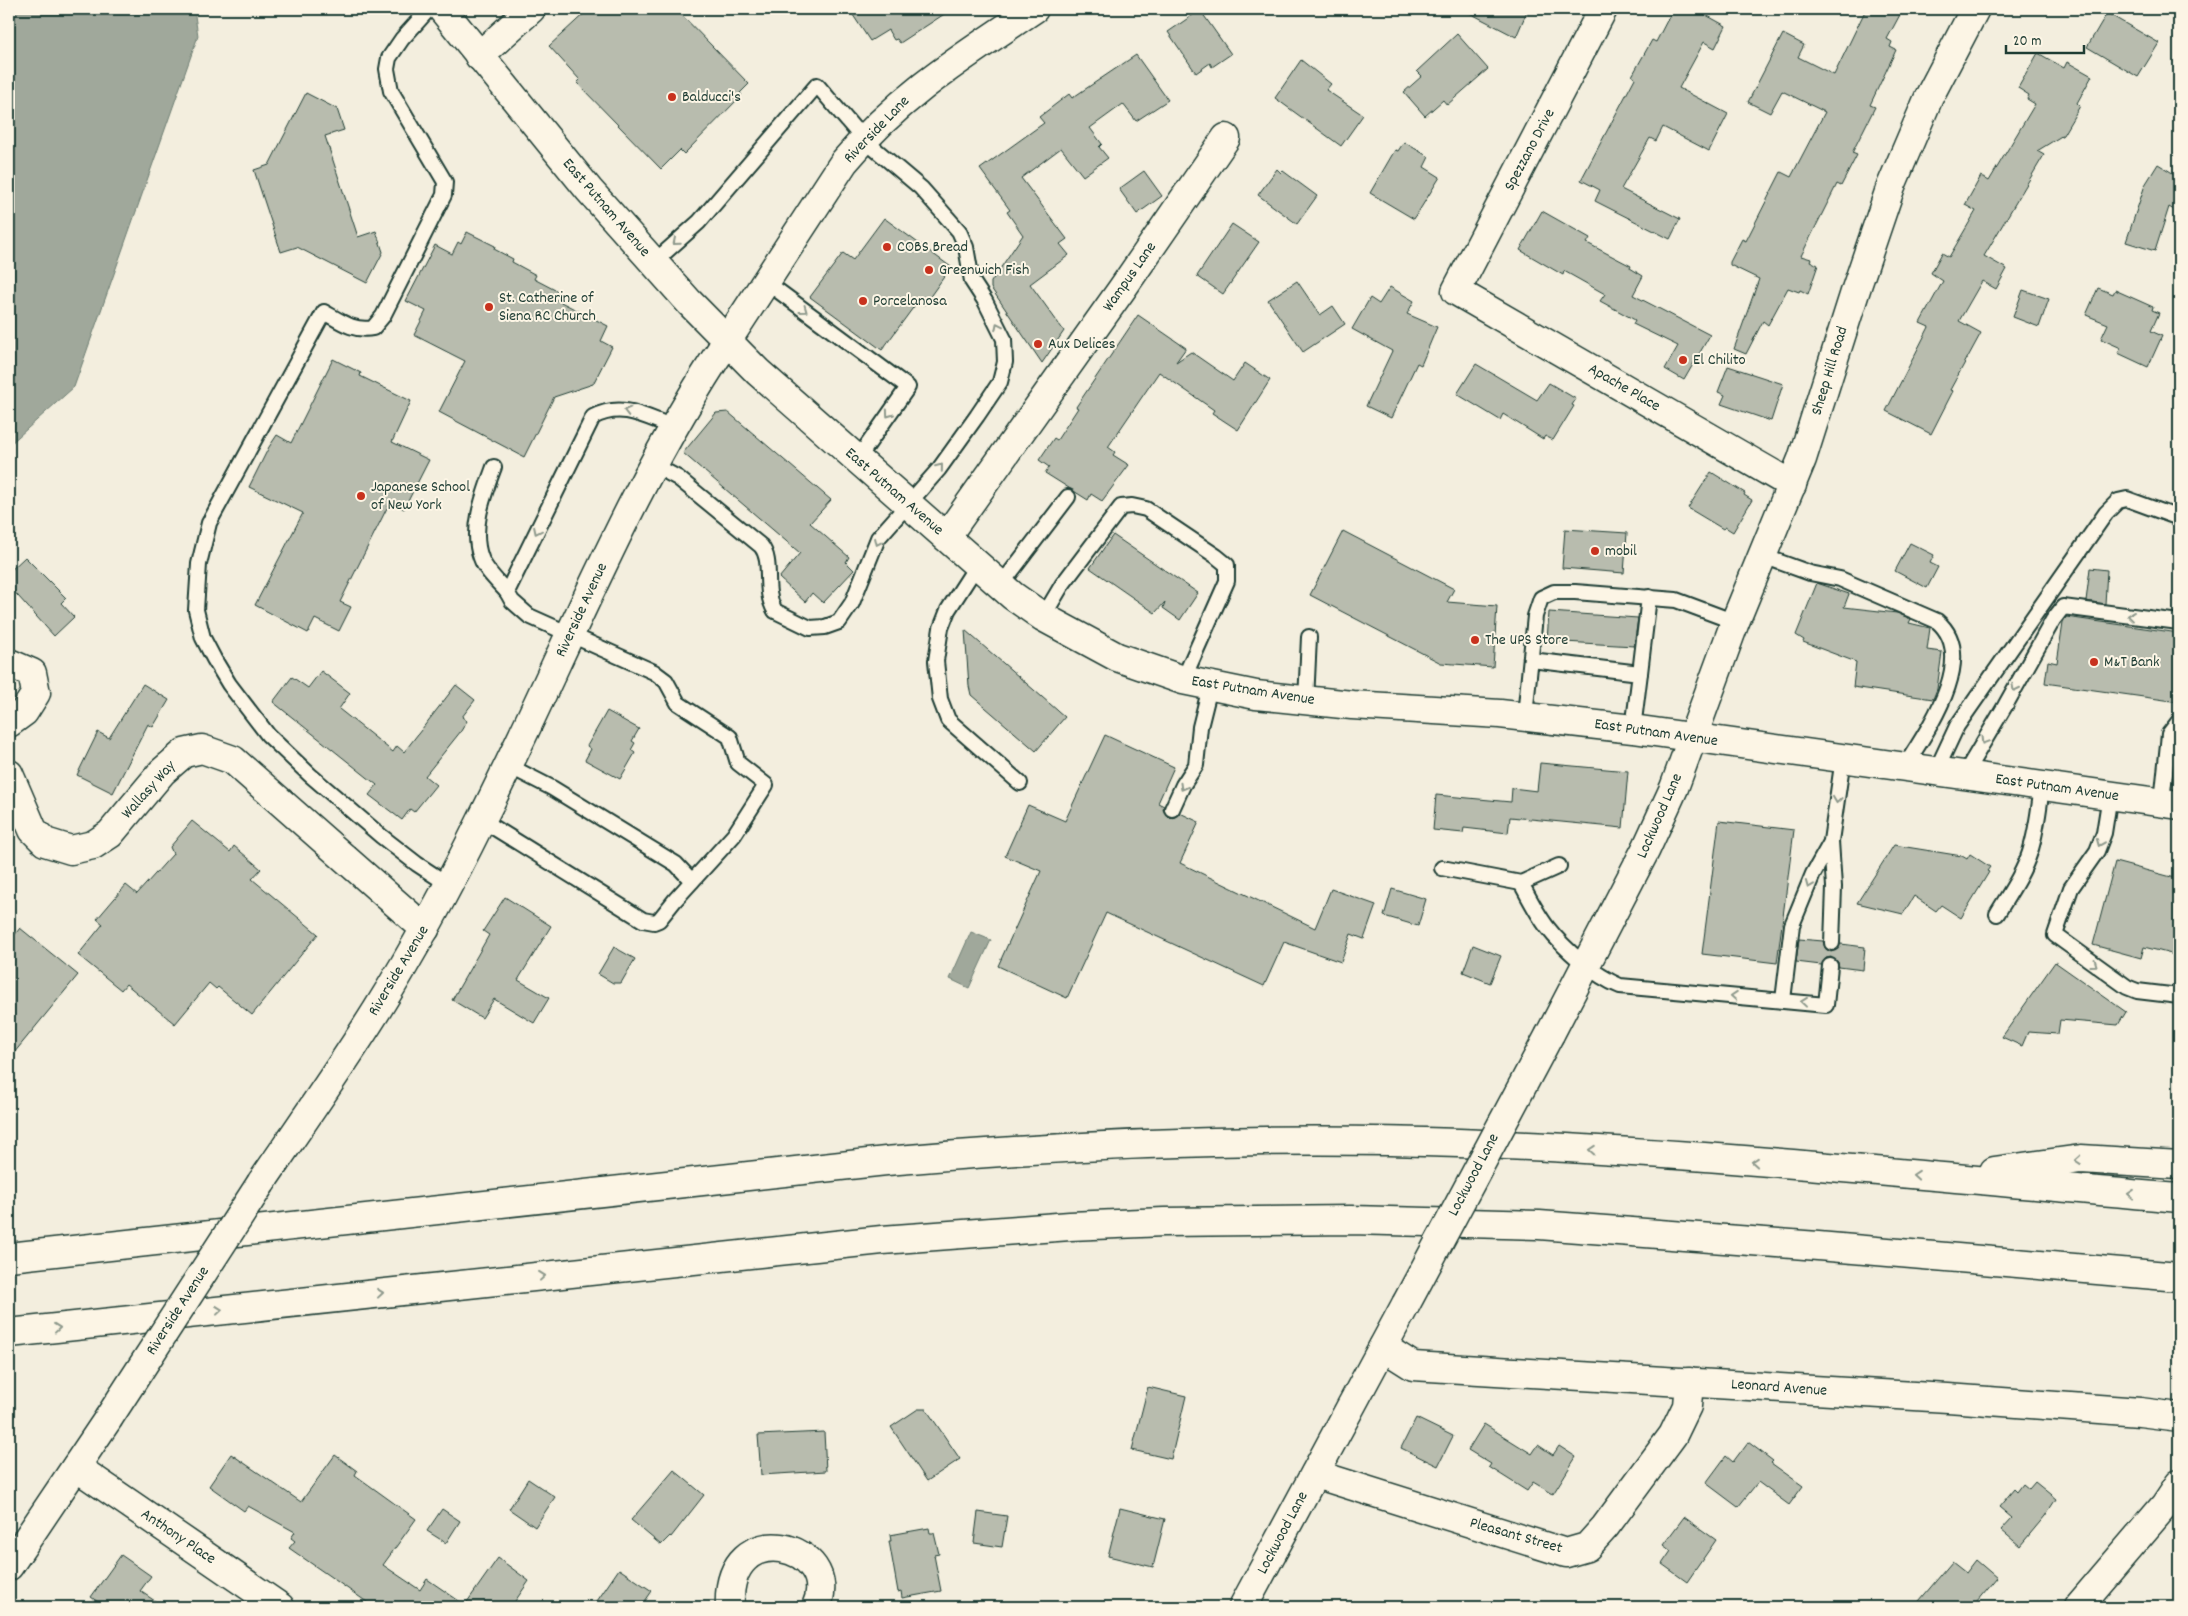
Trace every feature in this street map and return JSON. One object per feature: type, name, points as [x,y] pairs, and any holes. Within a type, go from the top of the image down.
[{"type":"main road","name":"East Putnam Avenue","points":[[442,9],[589,190],[653,263],[758,372],[1001,585],[1042,617],[1117,656],[1183,680],[1256,695],[1306,701],[1526,716],[2171,803]]},
{"type":"main road","points":[[479,56],[531,9]]},
{"type":"main road","name":"Spezzano Drive","points":[[1456,291],[1603,9]]},
{"type":"main road","name":"Sheep Hill Road","points":[[1693,738],[1735,622],[1792,485],[1815,422],[1856,288],[1892,186],[1929,97],[1975,9]]},
{"type":"main road","name":"Riverside Lane","points":[[727,341],[844,162],[863,139],[917,89],[1025,11]]},
{"type":"main road","name":"Wampus Lane","points":[[946,537],[1122,290],[1226,138]]},
{"type":"main road","name":"Apache Place","points":[[1456,291],[1792,485]]},
{"type":"main road","name":"Riverside Avenue","points":[[9,1566],[377,1010],[449,885],[482,820],[652,464],[727,341]]},
{"type":"main road","points":[[9,663],[32,673],[36,693],[24,712],[9,723]]},
{"type":"main road","name":"Lockwood Lane","points":[[1243,1607],[1550,1034],[1661,820],[1693,738]]},
{"type":"main road","name":"Wallasy Way","points":[[9,774],[33,830],[45,842],[71,850],[93,845],[110,834],[162,772],[184,753],[202,749],[233,760],[424,929]]},
{"type":"main road","points":[[9,1257],[858,1164],[981,1153],[1170,1143],[1456,1143],[1655,1154],[2179,1198]]},
{"type":"main road","points":[[1948,1178],[2081,1159],[2179,1165]]},
{"type":"main road","points":[[9,1333],[882,1240],[1070,1226],[1164,1222],[1350,1220],[1548,1226],[1818,1246],[2179,1277]]},
{"type":"main road","name":"Leonard Avenue","points":[[1383,1347],[1413,1366],[2121,1410],[2179,1417]]},
{"type":"main road","name":"Pleasant Street","points":[[1315,1474],[1566,1553],[1587,1547],[1605,1527],[1672,1435],[1687,1406],[1689,1382]]},
{"type":"main road","name":"Anthony Place","points":[[76,1467],[280,1607]]},
{"type":"main road","points":[[2078,1607],[2165,1505],[2179,1484]]},
{"type":"main road","points":[[730,1607],[731,1586],[735,1572],[744,1560],[756,1551],[770,1547],[785,1548],[799,1553],[810,1563],[817,1577],[820,1590],[816,1607]]},
{"type":"lane","points":[[429,9],[402,38],[389,58],[387,69],[391,91],[444,182],[444,195],[383,316],[374,328],[362,330],[347,325],[324,312],[209,524],[199,564],[196,610],[203,638],[214,659],[229,684],[268,735],[310,775],[381,836],[449,885]]},
{"type":"lane","points":[[652,464],[678,478],[761,546],[767,558],[767,591],[770,604],[775,611],[810,628],[825,628],[839,622],[852,602],[878,538],[938,469],[1000,382],[1004,362],[1004,339],[985,301],[972,281],[966,247],[959,231],[921,188],[863,139],[817,85],[699,222],[653,263]]},
{"type":"lane","points":[[765,281],[908,386],[857,460]]},
{"type":"lane","points":[[507,592],[593,417],[605,411],[619,409],[673,427]]},
{"type":"lane","points":[[482,820],[643,920],[654,922],[659,920],[734,835],[766,785],[738,763],[730,737],[678,703],[666,682],[660,677],[618,655],[529,616],[512,601],[481,558],[477,536],[483,497],[494,467]]},
{"type":"lane","points":[[1001,585],[1068,497]]},
{"type":"lane","points":[[1936,771],[1957,726],[2106,513],[2118,501],[2127,499],[2179,518]]},
{"type":"lane","points":[[1042,617],[1062,585],[1121,508],[1132,506],[1146,509],[1227,565],[1227,581],[1183,680]]},
{"type":"lane","points":[[1763,556],[1810,573],[1840,579],[1894,604],[1929,617],[1947,629],[1952,655],[1951,677],[1945,697],[1905,766]]},
{"type":"lane","points":[[977,565],[948,610],[942,628],[936,662],[940,699],[948,720],[1020,783]]},
{"type":"lane","points":[[1526,716],[1535,616],[1541,598],[1554,592],[1676,600],[1735,622]]},
{"type":"lane","points":[[1633,729],[1650,597]]},
{"type":"lane","points":[[1964,775],[2053,620],[2063,607],[2179,622]]},
{"type":"lane","points":[[1306,701],[1309,637]]},
{"type":"lane","points":[[1531,660],[1640,673]]},
{"type":"lane","points":[[1172,809],[1183,785],[1196,765],[1200,727],[1210,686]]},
{"type":"lane","points":[[2171,803],[2170,734],[2179,721]]},
{"type":"lane","points":[[1832,943],[1834,887],[1831,841],[1843,758]]},
{"type":"lane","points":[[509,766],[552,788],[676,864],[692,881]]},
{"type":"lane","points":[[1997,914],[2022,872],[2030,851],[2037,825],[2042,786]]},
{"type":"lane","points":[[2110,795],[2104,833],[2097,851],[2071,888],[2055,935],[2127,987],[2137,992],[2179,996]]},
{"type":"lane","points":[[1783,1000],[1792,925],[1813,874],[1831,841]]},
{"type":"lane","points":[[1442,868],[1521,883],[1559,866]]},
{"type":"lane","points":[[1521,883],[1547,927],[1563,944],[1605,980],[1620,986],[1826,1005],[1830,966]]},
{"type":"shaded area","points":[[9,9],[194,9],[198,36],[74,387],[9,445]]},
{"type":"shaded area","points":[[971,932],[991,940],[969,988],[950,979]]},
{"type":"building","points":[[589,9],[676,9],[749,84],[740,93],[742,95],[684,154],[680,150],[661,169],[577,83],[580,80],[549,46]]},
{"type":"building","points":[[849,9],[952,9],[900,43],[897,39],[894,40],[888,30],[870,41]]},
{"type":"building","points":[[1462,9],[1528,9],[1516,37]]},
{"type":"building","points":[[1673,9],[1695,9],[1726,26],[1715,48],[1704,42],[1679,88],[1728,114],[1709,151],[1663,127],[1656,141],[1650,138],[1621,189],[1680,219],[1670,239],[1595,201],[1600,190],[1581,180],[1635,78],[1632,76],[1652,40],[1656,42]]},
{"type":"building","points":[[1866,9],[1903,9],[1887,39],[1892,42],[1890,47],[1896,50],[1870,105],[1875,107],[1852,153],[1857,155],[1841,186],[1837,184],[1801,256],[1811,259],[1810,261],[1818,265],[1808,294],[1800,290],[1799,292],[1788,288],[1768,325],[1763,321],[1746,354],[1734,349],[1759,279],[1730,265],[1730,262],[1742,239],[1746,241],[1781,172],[1791,177],[1825,112],[1782,91],[1770,113],[1748,102],[1783,34],[1804,45],[1798,57],[1834,75]]},
{"type":"building","points":[[1200,10],[1231,54],[1212,67],[1210,63],[1196,73],[1168,32]]},
{"type":"building","points":[[2107,13],[2159,43],[2138,77],[2087,47]]},
{"type":"building","points":[[1457,34],[1488,69],[1447,105],[1443,100],[1425,116],[1404,92],[1422,76],[1417,71]]},
{"type":"building","points":[[2038,53],[2064,68],[2067,62],[2092,76],[2077,103],[2080,106],[2063,135],[2037,151],[2044,155],[1984,256],[2007,269],[1996,289],[1982,281],[1959,321],[1981,333],[1950,390],[1953,391],[1931,434],[1886,411],[1929,327],[1920,323],[1943,281],[1931,273],[1942,253],[1949,257],[1976,211],[1965,205],[1981,176],[1989,181],[2035,104],[2027,99],[2029,95],[2018,88]]},
{"type":"building","points":[[1136,55],[1168,100],[1136,121],[1123,104],[1090,128],[1102,144],[1099,147],[1108,158],[1083,176],[1061,148],[1021,178],[1067,239],[1060,244],[1069,255],[1030,284],[1064,331],[1042,363],[991,288],[991,282],[1023,235],[1007,212],[1010,210],[980,169],[1044,123],[1039,117],[1069,94],[1072,98]]},
{"type":"building","points":[[1301,60],[1331,84],[1326,90],[1363,115],[1341,146],[1275,98]]},
{"type":"building","points":[[306,93],[337,109],[344,130],[325,136],[358,237],[376,231],[383,252],[367,283],[297,247],[281,252],[254,170],[269,165]]},
{"type":"building","points":[[1404,142],[1429,157],[1424,167],[1440,177],[1414,219],[1370,193],[1395,150],[1398,151]]},
{"type":"building","points":[[2158,164],[2179,177],[2179,213],[2169,207],[2155,251],[2126,242],[2145,185]]},
{"type":"building","points":[[1277,169],[1281,173],[1283,171],[1317,196],[1297,224],[1258,195]]},
{"type":"building","points":[[1144,171],[1162,196],[1137,214],[1119,189]]},
{"type":"building","points":[[1542,211],[1590,238],[1587,243],[1631,266],[1630,268],[1643,276],[1633,295],[1710,335],[1684,380],[1665,369],[1678,346],[1633,324],[1635,320],[1600,301],[1605,294],[1564,271],[1563,275],[1520,250]]},
{"type":"building","points":[[884,218],[951,267],[924,305],[918,301],[882,350],[810,297],[843,253],[853,260]]},
{"type":"building","points":[[1232,224],[1259,242],[1223,294],[1197,276]]},
{"type":"building","points":[[467,232],[495,246],[494,249],[513,259],[512,262],[536,275],[534,279],[557,291],[553,298],[608,326],[601,341],[612,347],[593,384],[554,397],[524,457],[439,412],[465,361],[414,335],[426,311],[406,301],[435,245],[452,254],[458,242],[461,244]]},
{"type":"building","points":[[1297,281],[1320,315],[1333,306],[1345,324],[1303,352],[1268,300]]},
{"type":"building","points":[[1390,287],[1414,301],[1407,314],[1437,327],[1421,365],[1417,363],[1391,418],[1366,406],[1392,351],[1352,329],[1370,298],[1379,304]]},
{"type":"building","points":[[2098,288],[2113,294],[2115,290],[2153,307],[2152,310],[2159,313],[2151,331],[2162,336],[2148,367],[2118,353],[2121,348],[2101,339],[2108,324],[2086,315]]},
{"type":"building","points":[[2023,290],[2049,299],[2039,327],[2013,317]]},
{"type":"building","points":[[1138,315],[1186,348],[1176,362],[1191,352],[1233,381],[1245,363],[1270,380],[1238,430],[1212,413],[1214,410],[1159,372],[1108,447],[1115,452],[1113,455],[1129,465],[1102,501],[1091,494],[1088,500],[1045,473],[1049,467],[1039,460],[1054,438],[1057,440],[1078,408],[1076,407]]},
{"type":"building","name":"Japanese School of New York","points":[[333,359],[361,373],[360,376],[411,401],[392,442],[429,460],[404,509],[390,502],[340,602],[351,607],[339,631],[315,619],[308,633],[255,605],[303,513],[249,487],[277,435],[291,443]]},
{"type":"building","points":[[1476,364],[1537,400],[1549,383],[1576,399],[1572,405],[1574,406],[1553,440],[1545,436],[1543,439],[1503,414],[1500,420],[1457,394]]},
{"type":"building","points":[[1728,366],[1783,384],[1771,421],[1721,404],[1725,395],[1718,392]]},
{"type":"building","points":[[728,412],[831,500],[810,523],[849,557],[846,562],[854,570],[823,603],[812,593],[805,602],[779,578],[800,553],[683,453],[716,413]]},
{"type":"building","points":[[1711,472],[1745,493],[1744,495],[1752,500],[1733,532],[1725,527],[1723,529],[1688,508]]},
{"type":"building","points":[[1565,529],[1627,533],[1624,573],[1562,568]]},
{"type":"building","points":[[1343,531],[1454,589],[1447,602],[1497,606],[1493,667],[1441,663],[1310,595]]},
{"type":"building","points":[[1113,535],[1198,593],[1180,620],[1163,608],[1165,602],[1155,613],[1090,568]]},
{"type":"building","points":[[1910,543],[1934,555],[1930,563],[1938,567],[1927,588],[1895,571]]},
{"type":"building","points":[[25,557],[66,598],[61,603],[74,617],[54,636],[9,586],[9,572]]},
{"type":"building","points":[[2090,568],[2107,570],[2105,604],[2086,601]]},
{"type":"building","points":[[1817,583],[1849,594],[1844,607],[1897,613],[1911,619],[1909,623],[1930,628],[1927,650],[1942,652],[1937,689],[1933,699],[1853,687],[1856,662],[1803,642],[1804,640],[1796,635]]},
{"type":"building","points":[[1549,612],[1638,618],[1634,646],[1547,641]]},
{"type":"building","points":[[2066,617],[2179,633],[2179,702],[2045,683],[2048,661],[2057,663],[2063,622]]},
{"type":"building","points":[[965,630],[1065,717],[1036,751],[971,695]]},
{"type":"building","points":[[321,671],[350,693],[339,709],[393,752],[397,746],[404,752],[456,685],[475,700],[462,717],[467,721],[461,731],[425,776],[436,785],[414,812],[410,809],[402,820],[369,795],[377,785],[273,702],[292,677],[308,688]]},
{"type":"building","points":[[143,684],[169,700],[153,727],[148,724],[113,793],[77,775],[98,732],[109,738]]},
{"type":"building","points":[[607,711],[639,729],[632,741],[635,743],[631,750],[635,753],[620,779],[585,760],[591,749],[587,746]]},
{"type":"building","points":[[1105,735],[1174,767],[1158,803],[1164,806],[1163,810],[1168,817],[1173,818],[1180,813],[1199,822],[1180,863],[1315,928],[1331,889],[1376,905],[1364,939],[1351,934],[1341,962],[1284,942],[1264,986],[1106,913],[1067,998],[998,966],[1041,871],[1005,856],[1028,805],[1065,821]]},
{"type":"building","points":[[1540,763],[1628,771],[1623,828],[1510,817],[1508,833],[1464,828],[1463,833],[1433,830],[1436,795],[1511,802],[1512,788],[1537,791]]},
{"type":"building","points":[[192,821],[230,852],[234,846],[261,869],[252,879],[318,934],[252,1015],[218,987],[216,989],[209,983],[175,1024],[126,984],[121,990],[78,955],[103,924],[97,919],[126,885],[137,894],[173,854],[170,847]]},
{"type":"building","points":[[1719,821],[1794,830],[1777,963],[1702,954]]},
{"type":"building","points":[[1894,845],[1962,856],[1967,859],[1970,854],[1990,867],[1987,871],[1989,872],[1961,918],[1941,905],[1936,911],[1914,896],[1903,914],[1857,903]]},
{"type":"building","points":[[2115,862],[2179,879],[2179,956],[2144,947],[2141,958],[2093,945]]},
{"type":"building","points":[[1392,889],[1426,899],[1418,926],[1384,916]]},
{"type":"building","points":[[505,897],[551,926],[518,980],[549,998],[534,1023],[494,999],[482,1018],[452,1000],[489,935],[483,931]]},
{"type":"building","points":[[20,928],[78,975],[9,1059],[9,942]]},
{"type":"building","points":[[1799,939],[1823,941],[1825,948],[1831,952],[1836,950],[1841,944],[1865,947],[1863,970],[1839,967],[1838,962],[1831,957],[1826,958],[1821,965],[1796,962]]},
{"type":"building","points":[[1473,945],[1501,956],[1490,983],[1463,972]]},
{"type":"building","points":[[614,947],[635,959],[621,983],[613,983],[598,974]]},
{"type":"building","points":[[2055,962],[2126,1012],[2118,1025],[2060,1020],[2058,1034],[2028,1032],[2022,1046],[2002,1037]]},
{"type":"building","points":[[1148,1387],[1186,1396],[1171,1459],[1132,1450]]},
{"type":"building","points":[[918,1409],[926,1409],[960,1459],[927,1481],[891,1427]]},
{"type":"building","points":[[1416,1418],[1453,1436],[1438,1466],[1401,1448]]},
{"type":"building","points":[[1484,1424],[1532,1454],[1538,1445],[1553,1455],[1559,1446],[1576,1457],[1553,1494],[1533,1482],[1527,1491],[1489,1467],[1491,1464],[1468,1450]]},
{"type":"building","points":[[824,1432],[826,1471],[761,1475],[758,1435]]},
{"type":"building","points":[[1748,1442],[1773,1461],[1771,1463],[1803,1486],[1789,1505],[1758,1482],[1738,1507],[1706,1483],[1726,1456],[1733,1462]]},
{"type":"building","points":[[231,1454],[301,1502],[335,1455],[357,1471],[355,1475],[416,1519],[383,1565],[420,1590],[427,1579],[465,1605],[498,1558],[529,1581],[511,1607],[374,1607],[289,1548],[295,1541],[291,1538],[295,1532],[248,1506],[244,1511],[209,1486]]},
{"type":"building","points":[[674,1470],[704,1495],[671,1537],[661,1545],[631,1520]]},
{"type":"building","points":[[528,1479],[555,1497],[535,1527],[509,1509]]},
{"type":"building","points":[[2035,1482],[2056,1499],[2045,1516],[2020,1546],[2001,1530],[2012,1518],[1999,1507],[2014,1489],[2017,1492],[2023,1484],[2029,1489]]},
{"type":"building","points":[[1120,1508],[1165,1519],[1153,1567],[1108,1556]]},
{"type":"building","points":[[442,1509],[460,1521],[446,1543],[427,1531]]},
{"type":"building","points":[[978,1512],[1007,1516],[1002,1547],[974,1543]]},
{"type":"building","points":[[1684,1517],[1716,1540],[1687,1582],[1662,1564],[1671,1551],[1663,1545]]},
{"type":"building","points":[[929,1528],[930,1533],[934,1533],[939,1554],[934,1555],[941,1591],[902,1598],[901,1591],[898,1592],[889,1541],[891,1541],[890,1535]]},
{"type":"building","points":[[121,1555],[151,1576],[140,1591],[164,1607],[105,1607],[91,1597]]},
{"type":"building","points":[[1976,1560],[1997,1578],[1973,1607],[1914,1607],[1952,1562],[1966,1573]]},
{"type":"building","points":[[619,1569],[652,1591],[641,1607],[593,1607]]},
{"type":"place","name":"Balducci's","points":[[672,97]]},
{"type":"place","name":"COBS Bread","points":[[887,247]]},
{"type":"place","name":"Greenwich Fish","points":[[929,270]]},
{"type":"place","name":"Porcelanosa","points":[[863,301]]},
{"type":"place","name":"St. Catherine of Siena RC Church","points":[[489,307]]},
{"type":"place","name":"Aux Delices","points":[[1038,344]]},
{"type":"place","name":"El Chilito","points":[[1683,360]]},
{"type":"place","name":"Japanese School of New York","points":[[361,496]]},
{"type":"place","name":"mobil","points":[[1595,551]]},
{"type":"place","name":"The UPS Store","points":[[1475,640]]},
{"type":"place","name":"M&T Bank","points":[[2094,662]]}]
